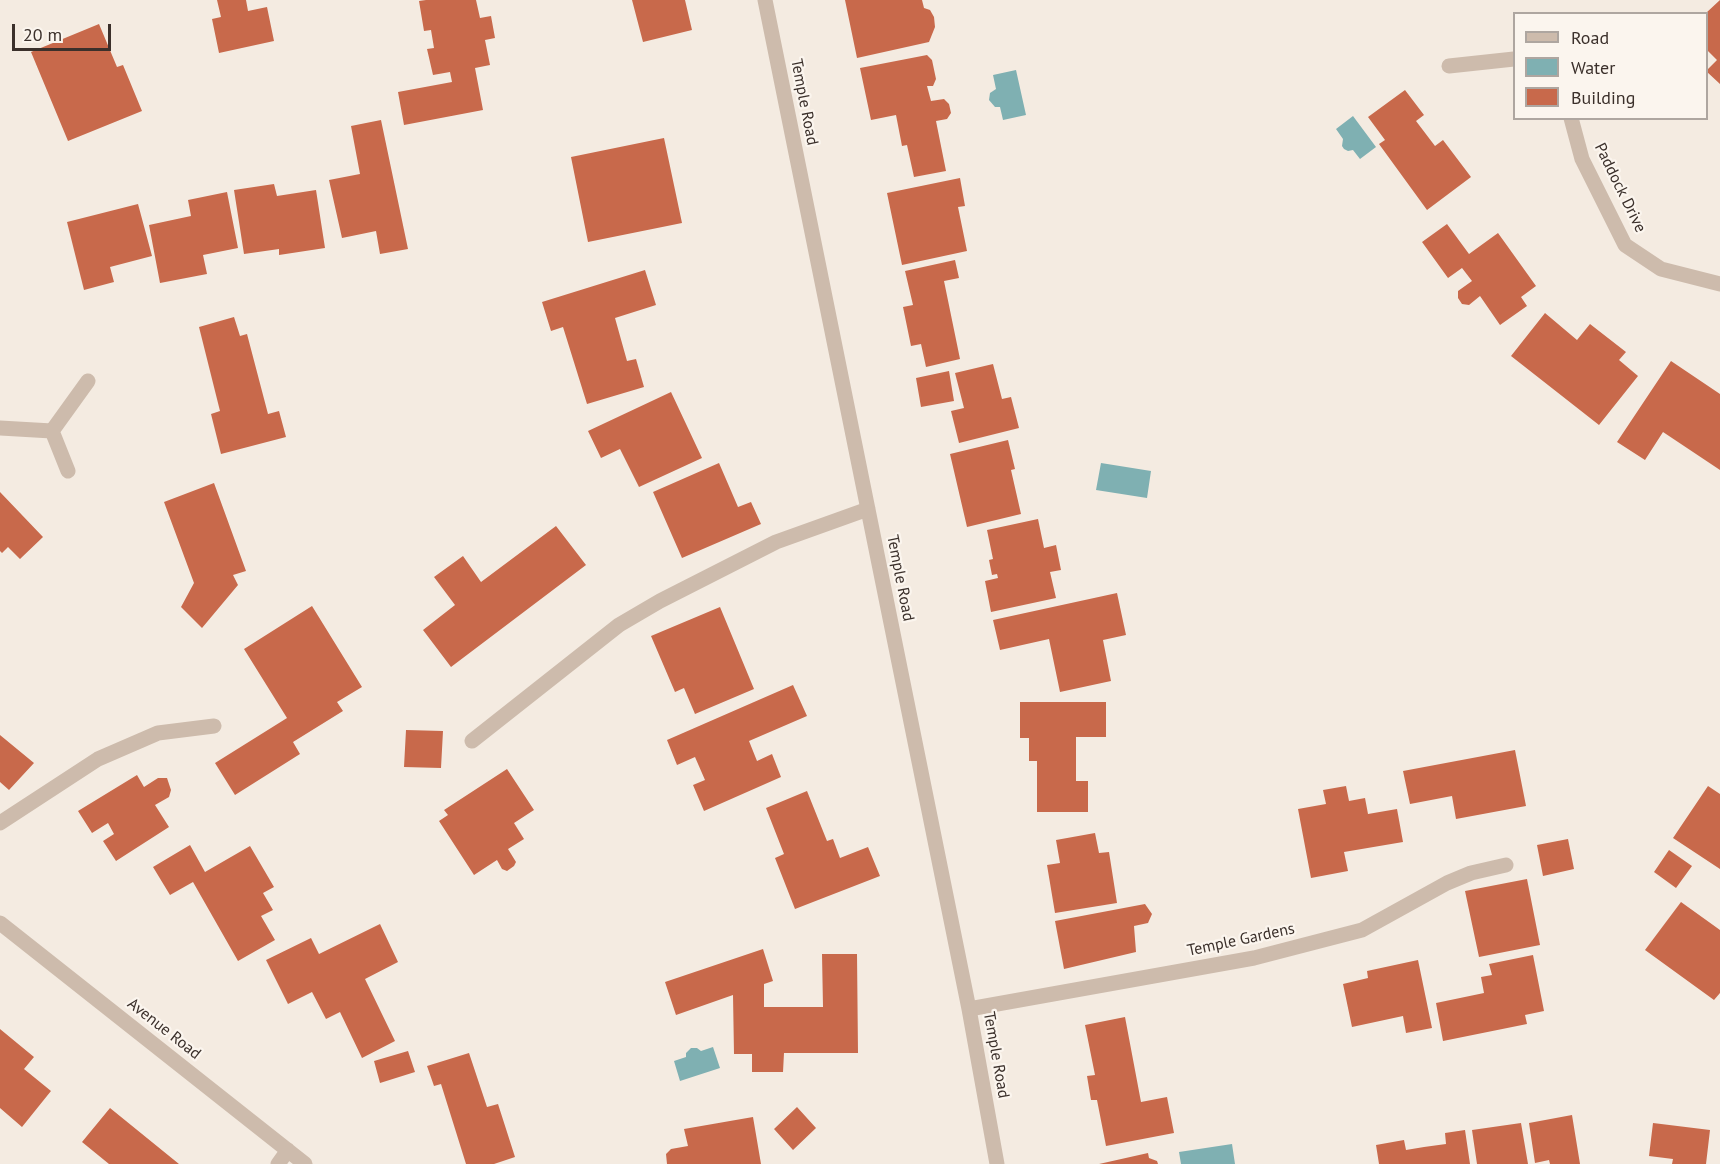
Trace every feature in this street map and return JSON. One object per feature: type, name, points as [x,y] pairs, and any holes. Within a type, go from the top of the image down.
[{"type":"street","name":"Temple Road","points":[[765,0],[969,1009],[997,1164]]},
{"type":"street","points":[[1449,66],[1513,59]]},
{"type":"street","name":"Paddock Drive","points":[[1572,120],[1582,159],[1625,244],[1661,268],[1720,284]]},
{"type":"street","points":[[52,431],[88,381]]},
{"type":"street","points":[[0,428],[52,431]]},
{"type":"street","points":[[52,431],[68,471]]},
{"type":"street","points":[[472,741],[619,625],[649,607],[776,542],[868,509]]},
{"type":"street","points":[[0,823],[98,759],[158,732],[214,726]]},
{"type":"street","name":"Temple Gardens","points":[[969,1009],[1254,958],[1362,930],[1447,882],[1471,873],[1506,865]]},
{"type":"street","name":"Avenue Road","points":[[0,923],[305,1164]]},
{"type":"street","points":[[278,1164],[288,1150]]},
{"type":"water","points":[[1016,70],[1026,115],[1003,120],[1000,107],[995,107],[989,100],[990,93],[996,89],[993,75]]},
{"type":"water","points":[[1353,116],[1376,147],[1360,159],[1353,150],[1344,149],[1343,139],[1336,129]]},
{"type":"water","points":[[1101,463],[1151,471],[1147,498],[1096,490]]},
{"type":"water","points":[[713,1047],[720,1068],[680,1081],[674,1061],[686,1057],[686,1053],[691,1048],[701,1051]]},
{"type":"water","points":[[1232,1144],[1235,1164],[1181,1164],[1179,1152]]},
{"type":"building","points":[[217,0],[246,0],[248,11],[267,7],[274,41],[219,53],[212,19],[221,17]]},
{"type":"building","points":[[476,0],[480,18],[491,16],[495,38],[485,40],[490,65],[475,68],[483,110],[404,125],[398,92],[452,82],[450,72],[433,75],[427,49],[434,48],[431,30],[424,31],[419,1]]},
{"type":"building","points":[[632,0],[685,0],[692,30],[643,42]]},
{"type":"building","points":[[845,0],[922,0],[924,8],[930,10],[934,17],[935,27],[929,42],[857,58]]},
{"type":"building","points":[[1720,0],[1720,84],[1708,73],[1708,69],[1717,60],[1708,51],[1707,12]]},
{"type":"building","points":[[99,24],[117,67],[123,65],[142,111],[68,141],[31,52]]},
{"type":"building","points":[[927,55],[932,60],[936,79],[933,86],[927,86],[931,101],[944,99],[949,104],[951,113],[947,119],[936,121],[946,171],[914,177],[907,145],[902,146],[896,115],[871,120],[860,68]]},
{"type":"building","points":[[1405,90],[1424,115],[1416,121],[1435,146],[1443,140],[1471,177],[1427,210],[1379,144],[1385,140],[1368,117]]},
{"type":"building","points":[[381,120],[408,249],[380,254],[376,231],[342,238],[329,180],[360,174],[351,126]]},
{"type":"building","points":[[664,138],[682,223],[588,242],[571,157]]},
{"type":"building","points":[[960,178],[965,206],[958,207],[967,251],[902,265],[887,193]]},
{"type":"building","points":[[274,184],[277,196],[316,190],[325,248],[279,255],[279,249],[244,254],[234,190]]},
{"type":"building","points":[[227,192],[238,248],[203,255],[207,274],[160,283],[149,225],[191,216],[188,200]]},
{"type":"building","points":[[138,204],[152,256],[110,267],[114,282],[84,290],[67,222]]},
{"type":"building","points":[[1447,224],[1469,254],[1498,233],[1536,286],[1521,297],[1527,306],[1500,325],[1480,296],[1469,305],[1462,304],[1458,298],[1458,291],[1472,281],[1462,268],[1448,278],[1422,242]]},
{"type":"building","points":[[955,260],[959,278],[944,281],[960,359],[926,367],[921,344],[911,346],[903,307],[913,305],[905,271]]},
{"type":"building","points":[[645,270],[656,305],[615,318],[627,361],[636,359],[644,387],[587,404],[563,327],[551,331],[542,302]]},
{"type":"building","points":[[1545,313],[1577,340],[1590,324],[1626,352],[1619,360],[1638,376],[1599,425],[1511,356]]},
{"type":"building","points":[[234,317],[240,336],[247,334],[268,414],[279,411],[286,437],[221,454],[211,414],[220,411],[199,327]]},
{"type":"building","points":[[1671,361],[1720,394],[1720,470],[1663,432],[1645,460],[1617,442]]},
{"type":"building","points":[[993,364],[1002,399],[1011,397],[1019,428],[959,443],[951,411],[964,408],[955,373]]},
{"type":"building","points":[[949,371],[954,401],[921,407],[916,378]]},
{"type":"building","points":[[671,392],[702,458],[639,487],[620,449],[601,458],[588,431]]},
{"type":"building","points":[[1008,440],[1015,469],[1011,470],[1021,514],[967,527],[950,454]]},
{"type":"building","points":[[719,463],[738,507],[751,502],[761,524],[682,558],[653,492]]},
{"type":"building","points":[[214,483],[246,571],[233,575],[238,585],[202,628],[181,607],[194,583],[164,502]]},
{"type":"building","points":[[0,492],[43,537],[20,559],[8,547],[2,553],[0,551]]},
{"type":"building","points":[[1038,519],[1044,548],[1056,545],[1061,570],[1050,572],[1056,598],[991,612],[985,581],[998,578],[997,574],[992,575],[989,560],[993,559],[987,530]]},
{"type":"building","points":[[556,526],[586,565],[451,667],[423,630],[455,605],[434,577],[463,556],[481,582]]},
{"type":"building","points":[[1117,593],[1126,635],[1103,640],[1111,681],[1060,692],[1049,639],[1000,650],[993,620]]},
{"type":"building","points":[[312,606],[362,687],[337,702],[343,711],[293,742],[300,754],[235,795],[215,763],[287,718],[244,649]]},
{"type":"building","points":[[720,607],[754,689],[695,714],[684,688],[675,692],[651,636]]},
{"type":"building","points":[[793,685],[807,716],[749,741],[757,761],[772,754],[781,777],[704,811],[693,785],[705,780],[695,757],[677,765],[667,740]]},
{"type":"building","points":[[1020,702],[1106,702],[1106,737],[1076,737],[1076,781],[1088,781],[1088,812],[1037,812],[1037,761],[1029,761],[1029,738],[1020,738]]},
{"type":"building","points":[[406,730],[443,731],[441,768],[404,767]]},
{"type":"building","points":[[0,735],[34,763],[9,790],[0,782]]},
{"type":"building","points":[[1515,750],[1526,806],[1456,819],[1452,796],[1410,804],[1403,771]]},
{"type":"building","points":[[507,769],[534,810],[514,823],[524,839],[508,849],[516,862],[514,866],[507,871],[502,869],[497,860],[474,875],[439,821],[448,815],[444,810]]},
{"type":"building","points":[[137,775],[144,787],[158,778],[167,778],[171,790],[169,797],[155,805],[169,827],[116,861],[103,841],[114,834],[108,823],[92,833],[78,811]]},
{"type":"building","points":[[1346,786],[1349,801],[1365,798],[1368,814],[1397,809],[1403,842],[1344,852],[1348,871],[1311,878],[1298,809],[1326,804],[1323,790]]},
{"type":"building","points":[[1708,786],[1720,794],[1720,869],[1673,838]]},
{"type":"building","points":[[807,791],[827,841],[833,839],[840,858],[868,847],[880,876],[795,909],[775,858],[784,854],[766,808]]},
{"type":"building","points":[[1095,833],[1099,853],[1109,852],[1117,903],[1055,913],[1047,865],[1060,863],[1056,840]]},
{"type":"building","points":[[1568,839],[1574,869],[1543,876],[1537,845]]},
{"type":"building","points":[[190,845],[205,872],[250,846],[274,887],[263,893],[273,910],[261,916],[275,940],[238,961],[193,882],[170,895],[153,867]]},
{"type":"building","points":[[1669,850],[1692,866],[1676,888],[1654,872]]},
{"type":"building","points":[[1527,879],[1540,945],[1479,957],[1465,891]]},
{"type":"building","points":[[1681,902],[1720,930],[1720,993],[1714,1000],[1645,950]]},
{"type":"building","points":[[1145,904],[1152,914],[1148,923],[1134,926],[1136,952],[1064,969],[1055,921]]},
{"type":"building","points":[[380,924],[398,962],[365,979],[395,1041],[362,1058],[340,1012],[326,1019],[312,992],[288,1004],[266,960],[311,938],[319,954]]},
{"type":"building","points":[[763,949],[773,981],[764,984],[764,1007],[823,1007],[822,954],[857,954],[858,1053],[784,1053],[783,1072],[752,1072],[752,1054],[734,1054],[733,995],[676,1015],[665,982]]},
{"type":"building","points":[[1533,955],[1544,1011],[1525,1015],[1527,1024],[1443,1041],[1436,1003],[1484,993],[1481,977],[1492,975],[1489,964]]},
{"type":"building","points":[[1418,960],[1432,1028],[1406,1033],[1403,1016],[1352,1027],[1343,984],[1368,978],[1367,971]]},
{"type":"building","points":[[1125,1017],[1141,1102],[1167,1097],[1174,1133],[1106,1146],[1097,1100],[1091,1100],[1087,1076],[1095,1075],[1085,1025]]},
{"type":"building","points":[[0,1029],[34,1057],[24,1069],[51,1091],[22,1127],[0,1108]]},
{"type":"building","points":[[408,1051],[415,1072],[380,1083],[374,1061]]},
{"type":"building","points":[[469,1053],[487,1107],[498,1104],[515,1157],[494,1164],[466,1164],[441,1084],[434,1086],[427,1066]]},
{"type":"building","points":[[797,1107],[816,1128],[793,1150],[774,1129]]},
{"type":"building","points":[[110,1108],[179,1164],[109,1164],[82,1142]]},
{"type":"building","points":[[1572,1115],[1580,1164],[1550,1164],[1549,1160],[1535,1163],[1529,1123]]},
{"type":"building","points":[[753,1117],[761,1164],[667,1164],[666,1154],[671,1149],[688,1146],[684,1129]]},
{"type":"building","points":[[1521,1123],[1528,1164],[1477,1164],[1472,1130]]},
{"type":"building","points":[[1653,1123],[1710,1130],[1706,1164],[1672,1164],[1673,1159],[1649,1156]]},
{"type":"building","points":[[1465,1130],[1470,1164],[1379,1164],[1376,1145],[1404,1140],[1406,1150],[1446,1144],[1445,1133]]},
{"type":"building","points":[[1148,1153],[1149,1158],[1157,1161],[1158,1164],[1099,1164]]}]
